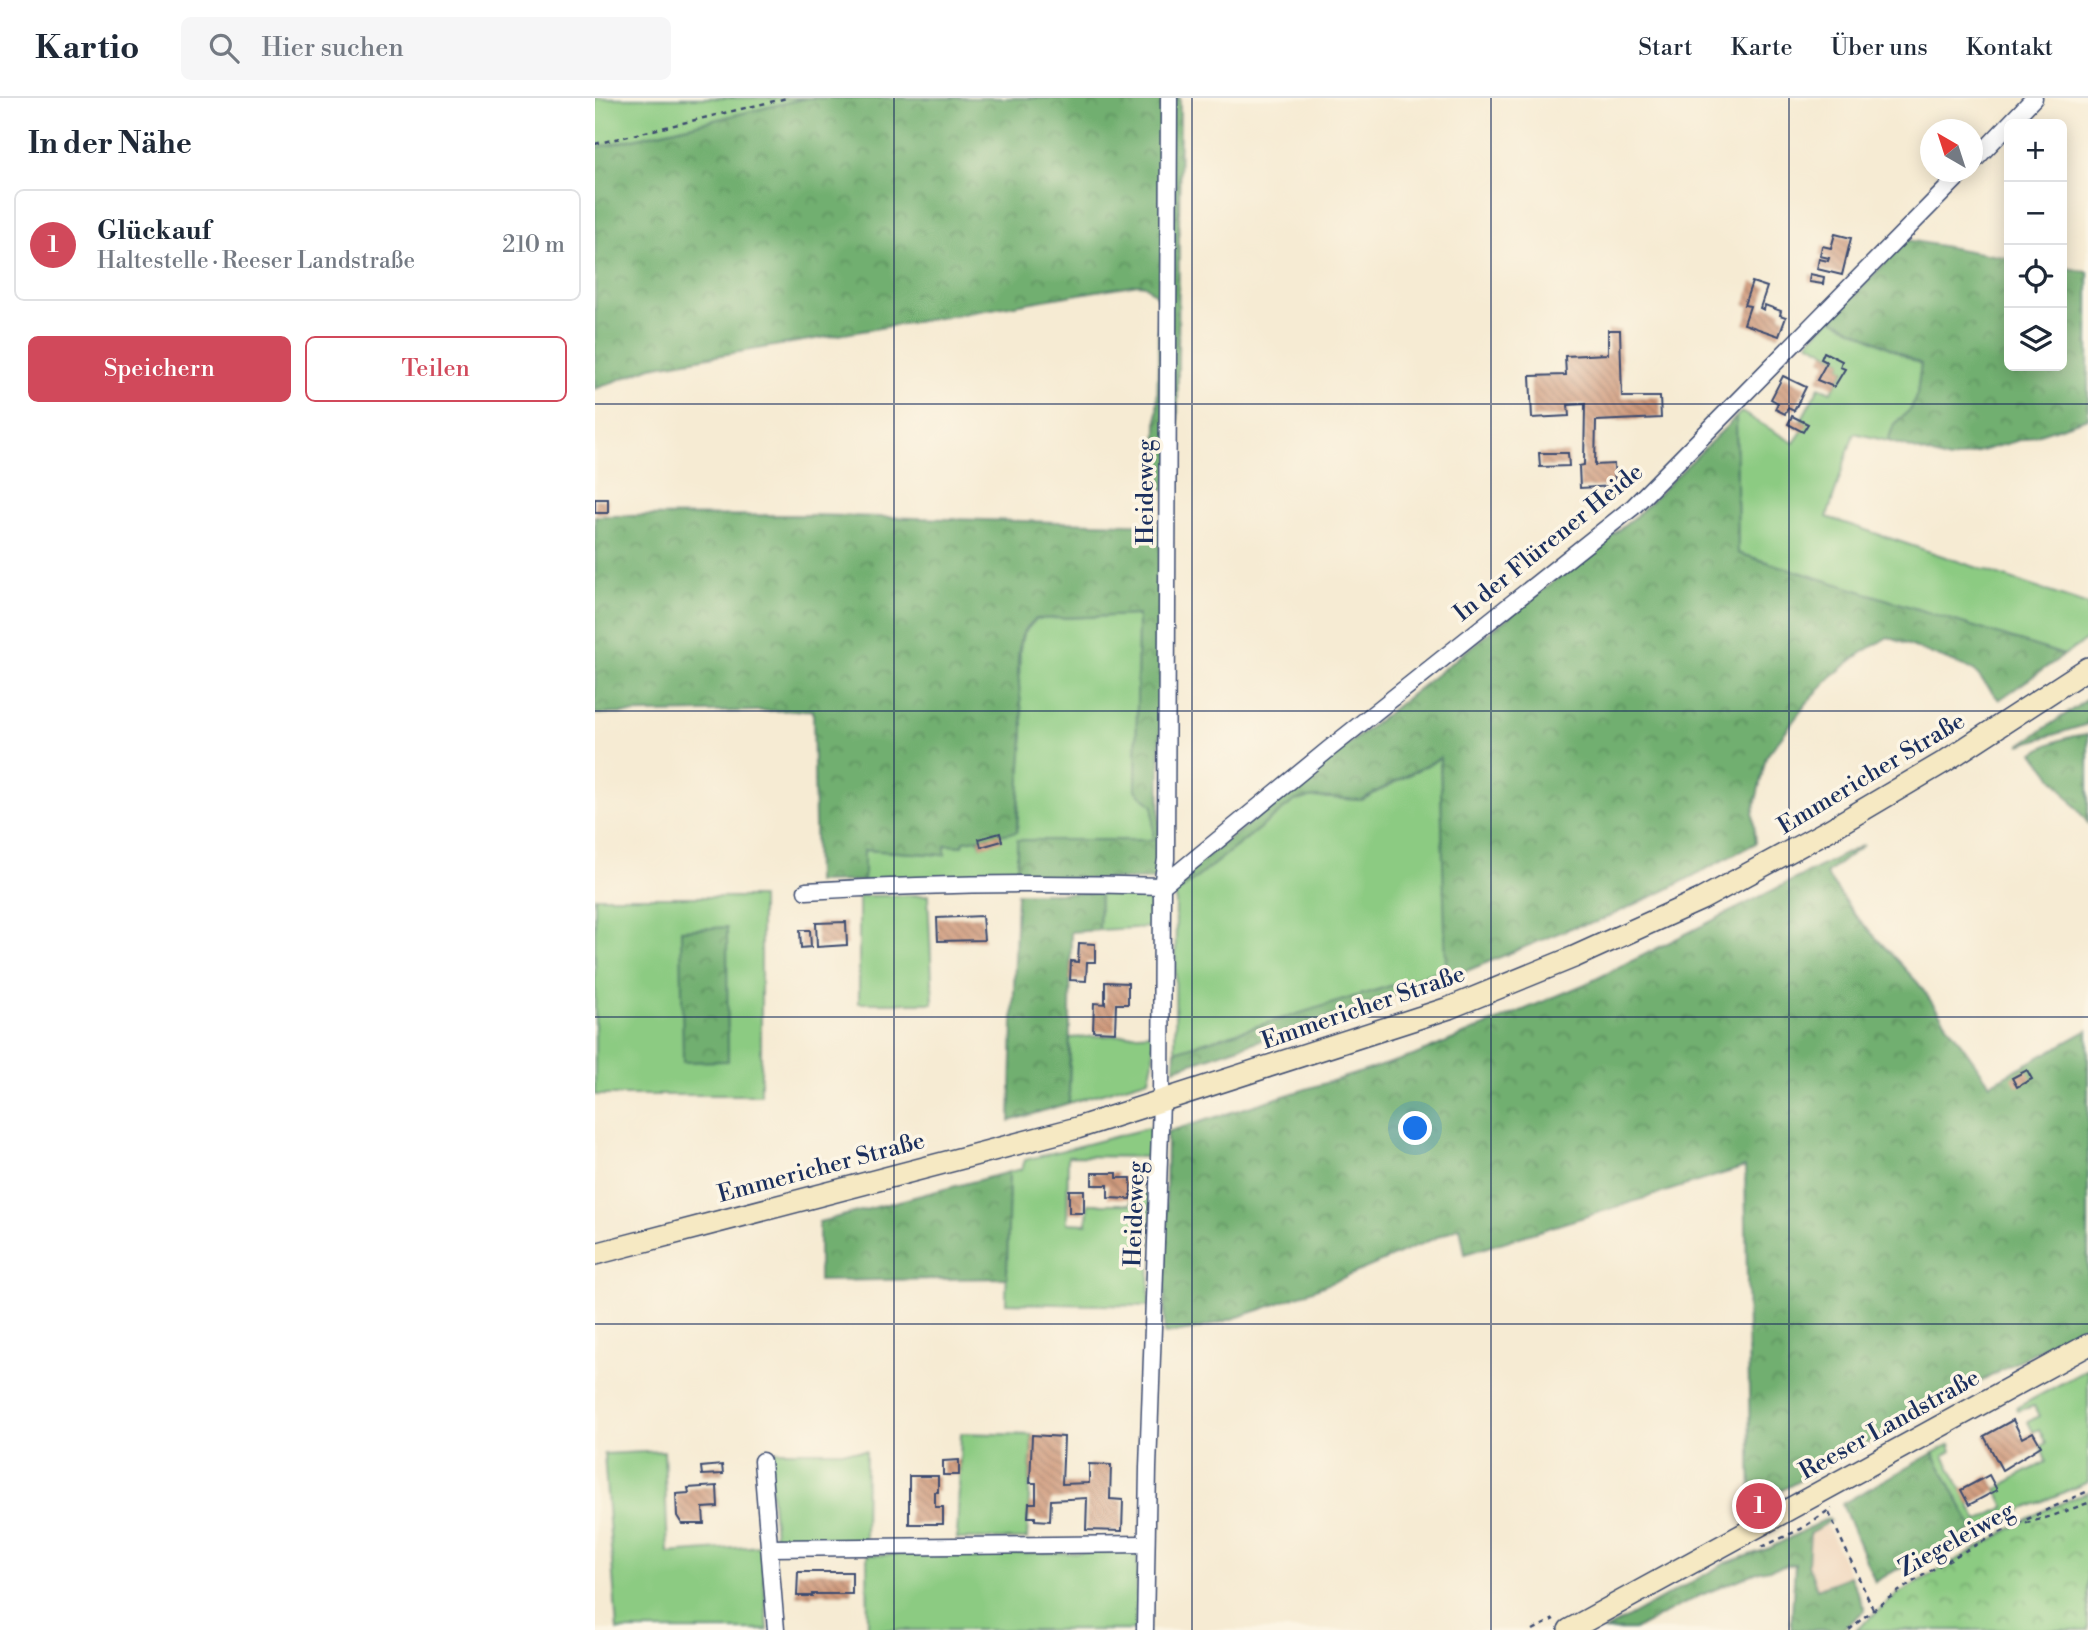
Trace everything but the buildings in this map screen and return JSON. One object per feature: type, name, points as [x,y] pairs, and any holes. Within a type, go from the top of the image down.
[{"type":"main road","name":"Emmericher Straße","points":[[595,1254],[1077,1128],[1449,1008],[1574,957],[1702,899],[1829,830],[1944,762],[2088,668]]},
{"type":"main road","name":"Reeser Landstraße","points":[[1569,1630],[2088,1345]]},
{"type":"street","name":"Heideweg","points":[[1145,1630],[1161,1102],[1162,886],[1165,859],[1169,98]]},
{"type":"street","points":[[1983,151],[2034,98]]},
{"type":"street","name":"In der Flürener Heide","points":[[1162,886],[1329,748],[1633,507],[1953,182]]},
{"type":"street","points":[[806,891],[907,885],[1061,883],[1162,886]]},
{"type":"street","points":[[762,1461],[776,1630]]},
{"type":"street","points":[[770,1548],[1146,1544]]},
{"type":"path","points":[[595,144],[787,98]]},
{"type":"path","name":"Ziegeleiweg","points":[[1849,1630],[1873,1609],[1923,1576],[2006,1529],[2088,1491]]},
{"type":"path","points":[[2006,1529],[2088,1503]]},
{"type":"path","points":[[1828,1512],[1873,1609]]},
{"type":"shaded area","points":[[1827,1525],[1850,1576],[1816,1589],[1808,1564],[1810,1534]]},
{"type":"green space","points":[[595,98],[807,98],[595,148]]},
{"type":"green space","points":[[807,98],[1180,98],[1177,492],[1156,488],[1159,298],[1145,285],[1138,284],[651,367],[595,389],[595,148]]},
{"type":"green space","points":[[1908,240],[2004,257],[2004,371],[2067,371],[2067,268],[2088,272],[2088,418],[1949,460],[1888,441],[1894,424],[1911,409],[1917,394],[1921,364],[1831,318]]},
{"type":"green space","points":[[1831,318],[1921,364],[1917,394],[1911,409],[1894,424],[1888,441],[1854,433],[1827,517],[2088,605],[2088,639],[2064,655],[1738,553],[1736,417],[1741,412],[1794,443],[1807,424],[1801,420],[1819,387],[1831,392],[1845,370],[1840,367],[1842,361],[1808,342]]},
{"type":"green space","points":[[1736,417],[1738,553],[2064,655],[1999,700],[1974,670],[1888,637],[1832,676],[1807,703],[1766,757],[1753,814],[1756,843],[1597,922],[1573,927],[1464,972],[1174,1069],[1175,1051],[1446,969],[1440,758],[1361,800],[1315,797],[1294,801],[1176,894],[1176,881],[1635,517]]},
{"type":"green space","points":[[811,515],[1162,525],[1159,873],[1153,880],[1017,878],[1017,840],[1153,840],[1153,806],[1136,790],[1138,615],[1036,619],[1023,633],[1018,658],[1023,728],[1017,832],[964,841],[963,846],[945,845],[945,855],[864,850],[864,881],[816,882],[813,710],[595,714],[595,516]]},
{"type":"green space","points":[[1138,615],[1136,789],[1153,805],[1153,840],[1018,840],[1017,878],[864,881],[863,850],[945,855],[945,845],[963,846],[963,841],[979,839],[981,846],[1000,833],[1017,832],[1023,728],[1019,687],[1023,634],[1036,619]]},
{"type":"green space","points":[[2088,699],[2088,724],[2020,745]]},
{"type":"green space","points":[[2088,734],[2088,823],[2034,753],[2059,740]]},
{"type":"green space","points":[[1440,758],[1447,969],[1175,1051],[1176,894],[1294,801],[1315,797],[1362,800]]},
{"type":"green space","points":[[1863,845],[1826,874],[1854,914],[1918,983],[1990,1084],[2088,1030],[2088,1323],[1751,1507],[1745,1167],[1465,1254],[1460,1227],[1287,1300],[1213,1325],[1164,1334],[1167,1132],[1413,1056],[1590,982]]},
{"type":"green space","points":[[1017,893],[1100,893],[1099,930],[1071,932],[1069,1103],[1010,1121]]},
{"type":"green space","points":[[1100,893],[1147,893],[1153,898],[1153,927],[1099,930]]},
{"type":"green space","points":[[928,895],[933,1003],[859,1003],[859,896]]},
{"type":"green space","points":[[595,897],[761,897],[761,1095],[595,1095]]},
{"type":"green space","points":[[727,927],[728,1061],[683,1062],[681,930]]},
{"type":"green space","points":[[1154,1033],[1149,1079],[1069,1103],[1070,1038]]},
{"type":"green space","points":[[1148,1128],[1153,1131],[1156,1157],[1068,1156],[1067,1223],[1087,1224],[1088,1204],[1131,1204],[1131,1192],[1151,1191],[1149,1306],[1006,1303],[1009,1172],[1022,1169],[1025,1160]]},
{"type":"green space","points":[[1009,1172],[1007,1278],[819,1281],[819,1222]]},
{"type":"green space","points":[[2088,1369],[2088,1482],[1974,1530],[1933,1453],[1950,1444],[1952,1451],[1944,1456],[1978,1521],[2005,1507],[1997,1490],[2012,1479],[2046,1462],[2041,1446],[2046,1443],[2039,1429],[2033,1432],[2028,1422],[2039,1416],[2034,1406],[2017,1411],[2016,1408]]},
{"type":"green space","points":[[961,1433],[1032,1435],[1027,1539],[957,1539]]},
{"type":"green space","points":[[664,1451],[668,1553],[761,1546],[768,1630],[617,1630],[604,1454]]},
{"type":"green space","points":[[768,1451],[866,1451],[865,1540],[779,1541],[775,1537]]},
{"type":"green space","points":[[1933,1453],[1974,1530],[1875,1582],[1842,1504]]},
{"type":"green space","points":[[2088,1492],[2088,1630],[1856,1630],[1899,1593],[2040,1512]]},
{"type":"green space","points":[[1828,1518],[1830,1521],[1810,1534],[1808,1564],[1817,1589],[1850,1576],[1865,1610],[1842,1630],[1791,1630],[1795,1564],[1760,1571],[1699,1596],[1634,1630],[1605,1630],[1726,1563],[1770,1548]]},
{"type":"green space","points":[[1138,1552],[1135,1630],[868,1630],[867,1555]]},
{"type":"place","name":"Glückauf","points":[[1759,1506]]}]
